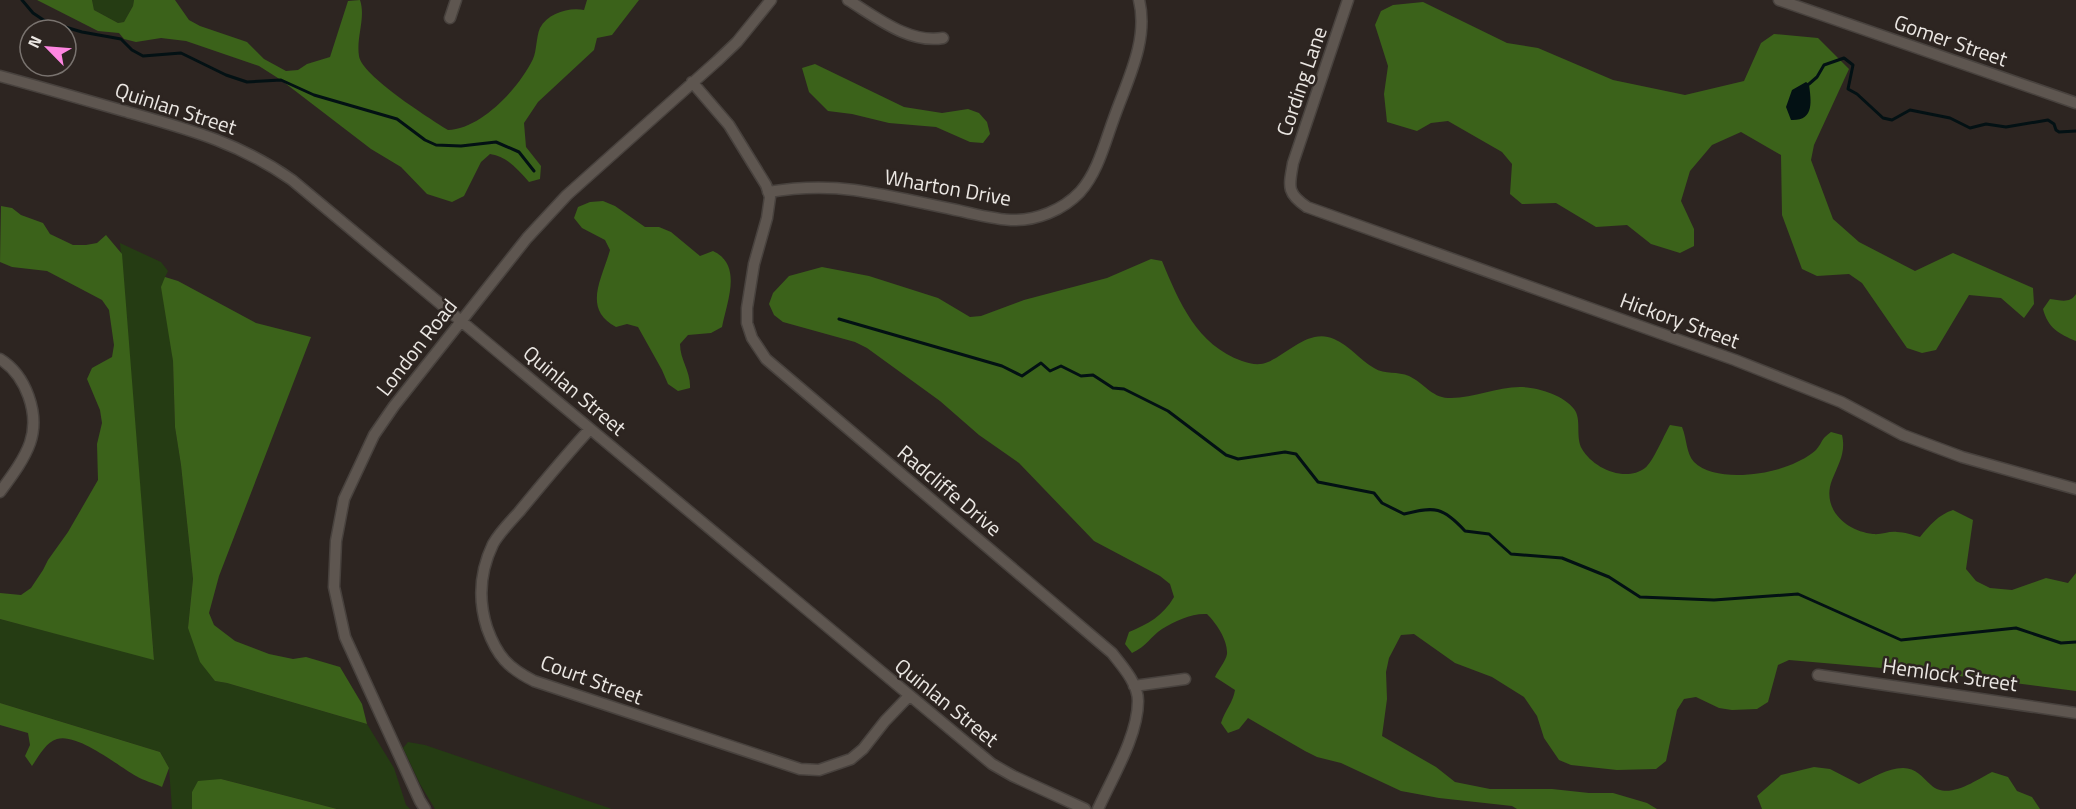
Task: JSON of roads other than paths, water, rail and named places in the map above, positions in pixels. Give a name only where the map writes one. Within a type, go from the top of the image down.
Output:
[{"type":"street","points":[[450,18],[456,0]]},
{"type":"street","name":"London Road","points":[[425,809],[345,637],[334,587],[336,541],[344,499],[374,435],[394,406],[527,238],[567,195],[737,42],[771,0]]},
{"type":"street","points":[[848,0],[899,30],[921,39],[943,38]]},
{"type":"street","name":"Wharton Drive","points":[[768,192],[798,187],[855,190],[1011,220],[1031,218],[1057,210],[1081,191],[1094,173],[1133,66],[1142,34],[1139,0]]},
{"type":"street","name":"Cording Lane","points":[[1291,174],[1348,0]]},
{"type":"street","name":"Gomer Street","points":[[1779,0],[2076,103]]},
{"type":"street","name":"Quinlan Street","points":[[0,76],[186,128],[229,144],[272,166],[461,320],[992,764],[1085,809]]},
{"type":"street","points":[[692,82],[729,125],[768,192]]},
{"type":"street","name":"Hickory Street","points":[[1291,174],[1292,195],[1307,207],[1725,356],[1841,402],[1903,435],[1962,457],[2076,489]]},
{"type":"street","name":"Radcliffe Drive","points":[[768,192],[770,197],[767,218],[754,264],[747,308],[747,323],[758,350],[1112,653],[1127,672],[1138,700],[1134,726],[1098,809]]},
{"type":"street","points":[[0,359],[8,364],[24,384],[32,408],[33,426],[30,444],[0,492]]},
{"type":"street","name":"Court Street","points":[[590,429],[564,456],[493,543],[480,587],[486,623],[493,644],[504,661],[520,674],[534,681],[800,769],[819,770],[851,759],[863,749],[909,696]]},
{"type":"street","name":"Hemlock Street","points":[[1818,675],[2076,713]]},
{"type":"street","points":[[1134,686],[1185,679]]},
{"type":"waterway","points":[[22,0],[33,13],[45,21],[82,32],[121,39],[132,50],[143,56],[181,53],[226,75],[247,82],[281,80],[314,95],[397,119],[425,140],[436,145],[461,146],[496,142],[519,152],[534,171]]},
{"type":"waterway","points":[[1809,84],[1817,77],[1824,65],[1844,58],[1853,65],[1848,89],[1857,94],[1883,118],[1892,120],[1910,110],[1950,118],[1970,128],[1986,124],[2006,127],[2048,120],[2059,132],[2076,131]]},
{"type":"waterway","points":[[839,319],[1002,366],[1022,376],[1041,363],[1050,371],[1061,366],[1081,376],[1093,375],[1113,388],[1124,389],[1168,411],[1226,455],[1238,459],[1285,452],[1296,454],[1318,482],[1374,493],[1382,503],[1404,514],[1424,510],[1444,513],[1465,531],[1489,534],[1511,554],[1562,558],[1609,577],[1640,597],[1714,600],[1798,594],[1901,640],[2016,628],[2061,643],[2076,642]]}]
